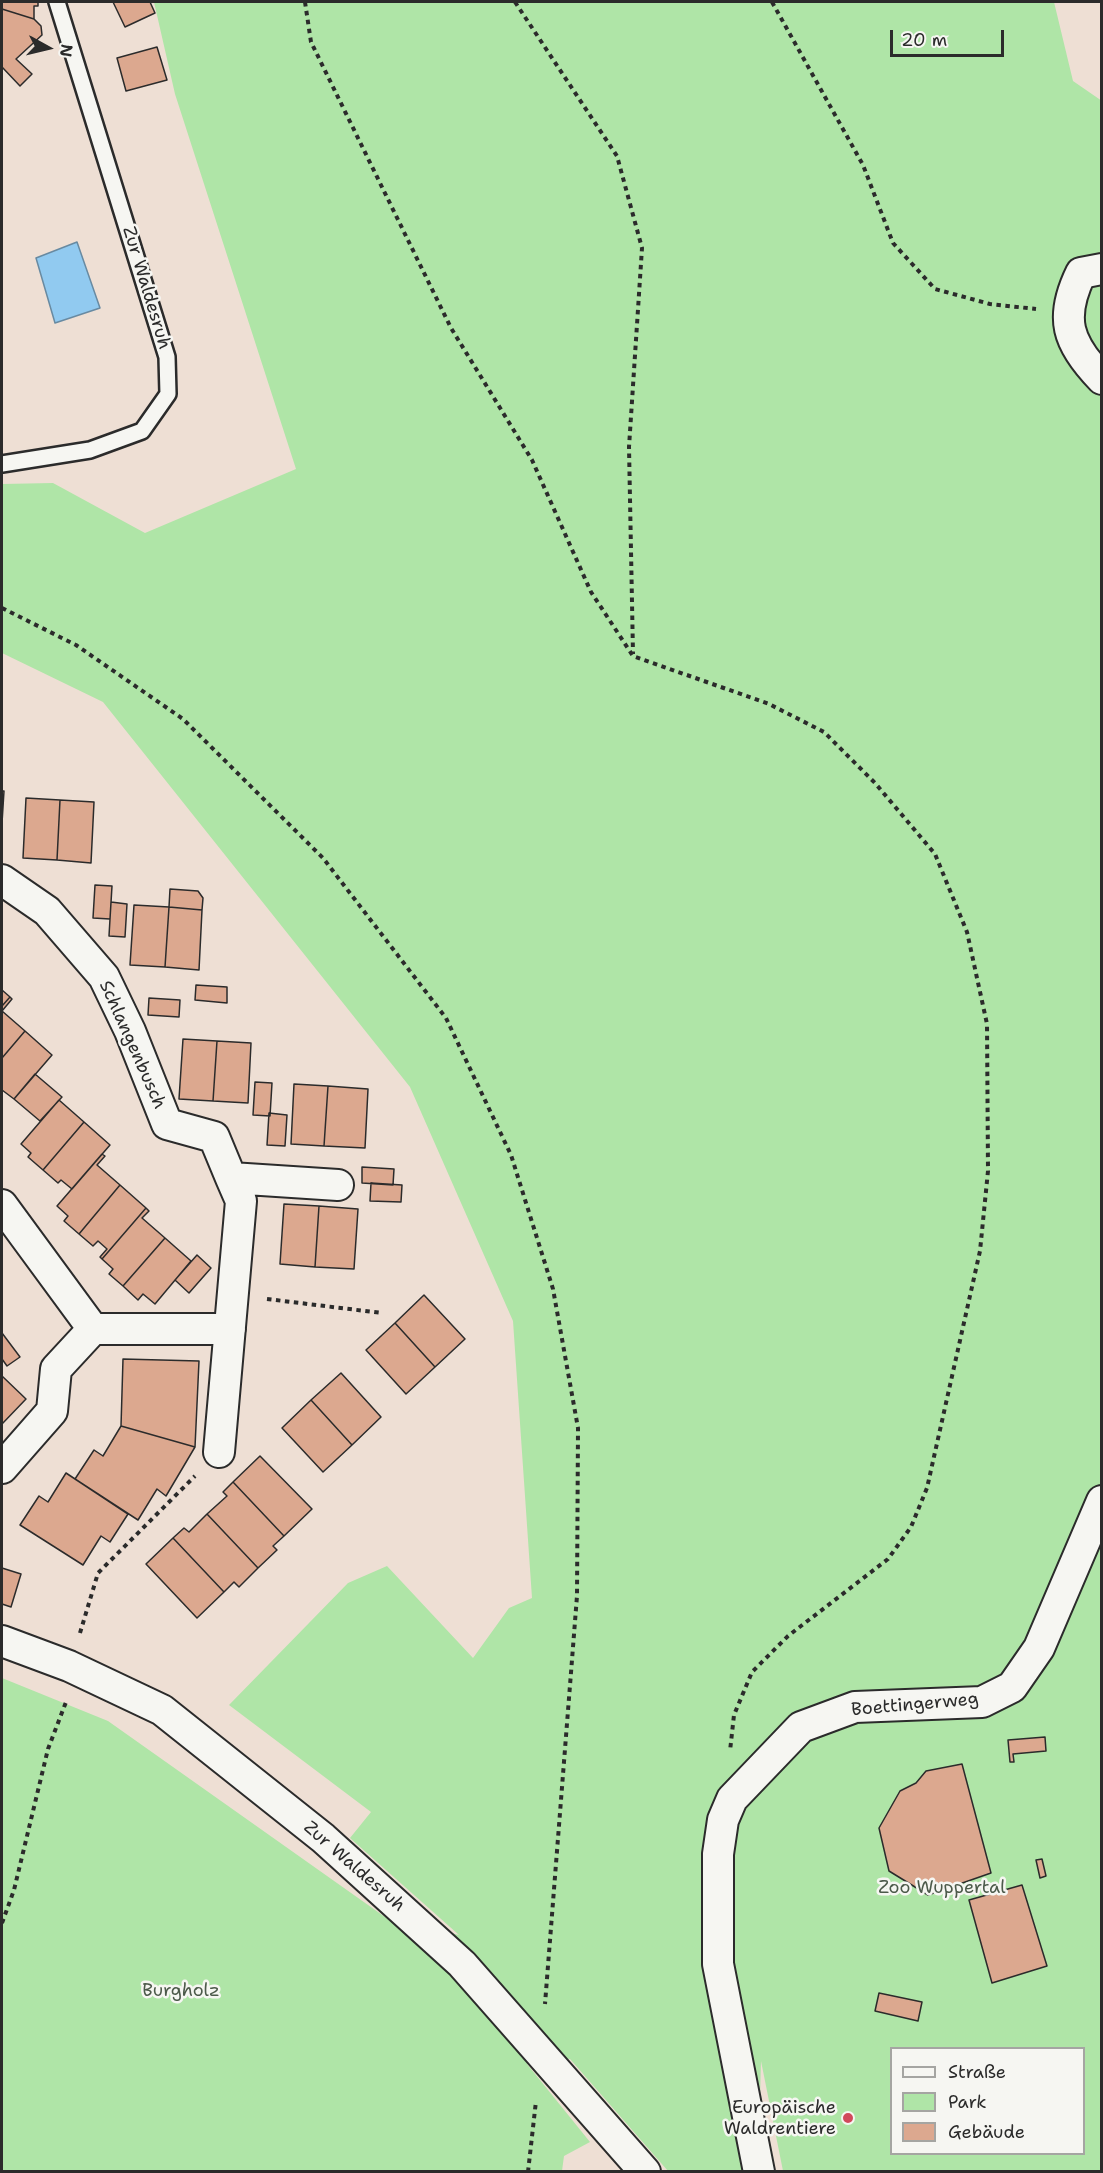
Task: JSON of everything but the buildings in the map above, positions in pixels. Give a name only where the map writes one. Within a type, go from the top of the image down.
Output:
[{"type":"street","points":[[1101,269],[1081,273],[1071,293],[1067,312],[1074,343],[1101,379]]},
{"type":"street","name":"Schlangenbusch","points":[[2,880],[47,911],[104,977],[130,1031],[167,1124],[214,1137],[241,1201],[219,1452]]},
{"type":"street","points":[[231,1178],[338,1185]]},
{"type":"street","points":[[2,1205],[93,1329]]},
{"type":"street","points":[[2,1468],[52,1412],[56,1369],[93,1329],[230,1329]]},
{"type":"street","name":"Boettingerweg","points":[[759,2172],[718,1964],[718,1854],[723,1820],[732,1800],[801,1727],[855,1707],[982,1702],[1012,1687],[1039,1648],[1101,1501]]},
{"type":"street","name":"Zur Waldesruh","points":[[2,1641],[79,1671],[162,1710],[323,1838],[462,1964],[645,2172]]},
{"type":"lane","name":"Zur Waldesruh","points":[[2,464],[90,450],[142,431],[168,394],[167,357],[57,2]]},
{"type":"path","points":[[305,2],[311,42],[451,328],[532,460],[591,592],[633,656],[769,704],[824,732],[875,783],[935,854],[967,932],[987,1024],[988,1171],[980,1251],[927,1488],[911,1527],[888,1559],[788,1636],[752,1672],[734,1715],[728,1765],[732,1800]]},
{"type":"path","points":[[515,2],[617,156],[642,248],[629,447],[633,656]]},
{"type":"path","points":[[772,2],[863,165],[893,243],[935,289],[990,304],[1067,312]]},
{"type":"path","points":[[2,608],[76,645],[183,719],[323,858],[446,1018],[511,1155],[553,1289],[578,1428],[577,1596],[541,2054],[528,2172]]},
{"type":"path","points":[[232,1297],[310,1302],[382,1313]]},
{"type":"path","points":[[83,1625],[98,1573],[219,1452]]},
{"type":"path","points":[[2,1923],[14,1890],[48,1749],[79,1671]]},
{"type":"green space","points":[[154,2],[1054,2],[1073,81],[1102,101],[1101,2171],[783,2171],[761,2061],[758,2171],[668,2171],[570,2059],[527,2064],[590,2142],[564,2156],[562,2171],[2,2171],[2,1678],[108,1721],[385,1917],[459,1935],[350,1838],[371,1812],[229,1705],[348,1583],[387,1566],[473,1658],[509,1608],[532,1598],[513,1321],[410,1087],[103,702],[2,653],[2,484],[53,483],[145,533],[296,469],[175,94]]},
{"type":"water","points":[[77,242],[100,308],[55,323],[36,258]]},
{"type":"place","name":"Europäische Waldrentiere","points":[[848,2118]]},
{"type":"park label","name":"Zoo Wuppertal","points":[[942,1888]]},
{"type":"park label","name":"Burgholz","points":[[181,1991]]}]
